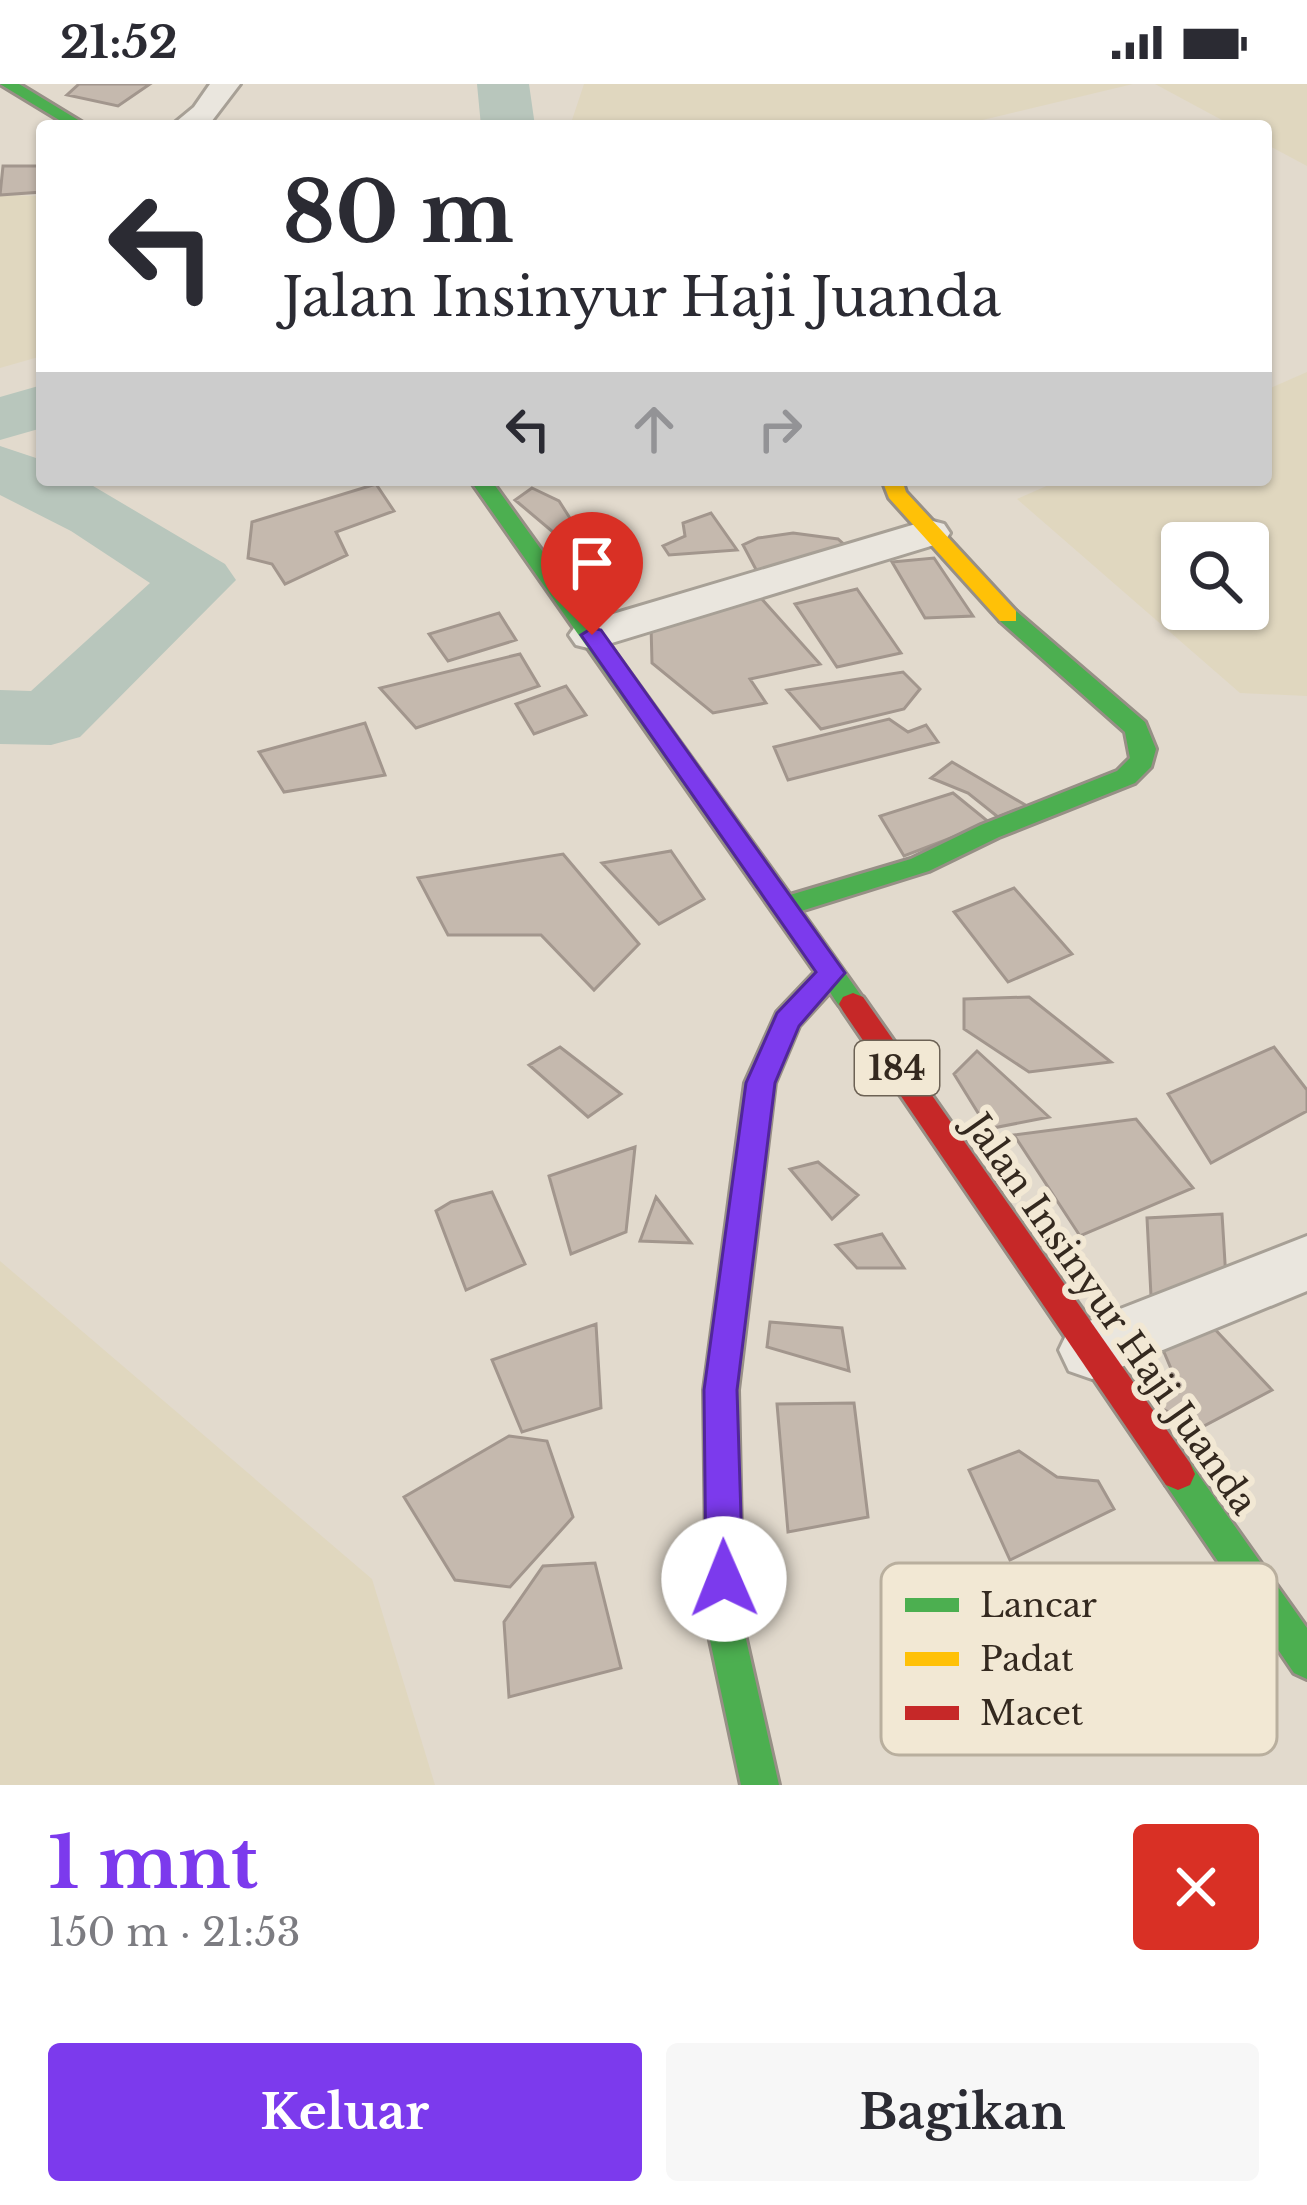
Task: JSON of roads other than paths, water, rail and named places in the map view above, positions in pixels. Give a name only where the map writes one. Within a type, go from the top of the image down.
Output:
[{"type":"main road","points":[[8,84],[70,120]]},
{"type":"main road","name":"Jalan Insinyur Haji Juanda","points":[[484,486],[785,906],[1240,1563]]},
{"type":"main road","points":[[785,906],[920,865],[1140,767],[1145,740],[1136,728],[1055,665],[929,532],[894,486]]},
{"type":"main road","points":[[760,1785],[725,1627],[721,1390],[760,1083],[787,1020],[831,973]]},
{"type":"main road","name":"Jalan Insinyur Haji Juanda","points":[[1277,1617],[1307,1660]]},
{"type":"street","points":[[195,120],[225,84]]},
{"type":"street","points":[[592,635],[929,532]]},
{"type":"street","points":[[1092,1350],[1307,1263]]},
{"type":"waterway","points":[[503,84],[507,120]]},
{"type":"waterway","points":[[0,419],[36,407]]},
{"type":"waterway","points":[[0,467],[36,485]]},
{"type":"waterway","points":[[0,717],[51,718],[198,580],[97,515],[38,486]]}]
